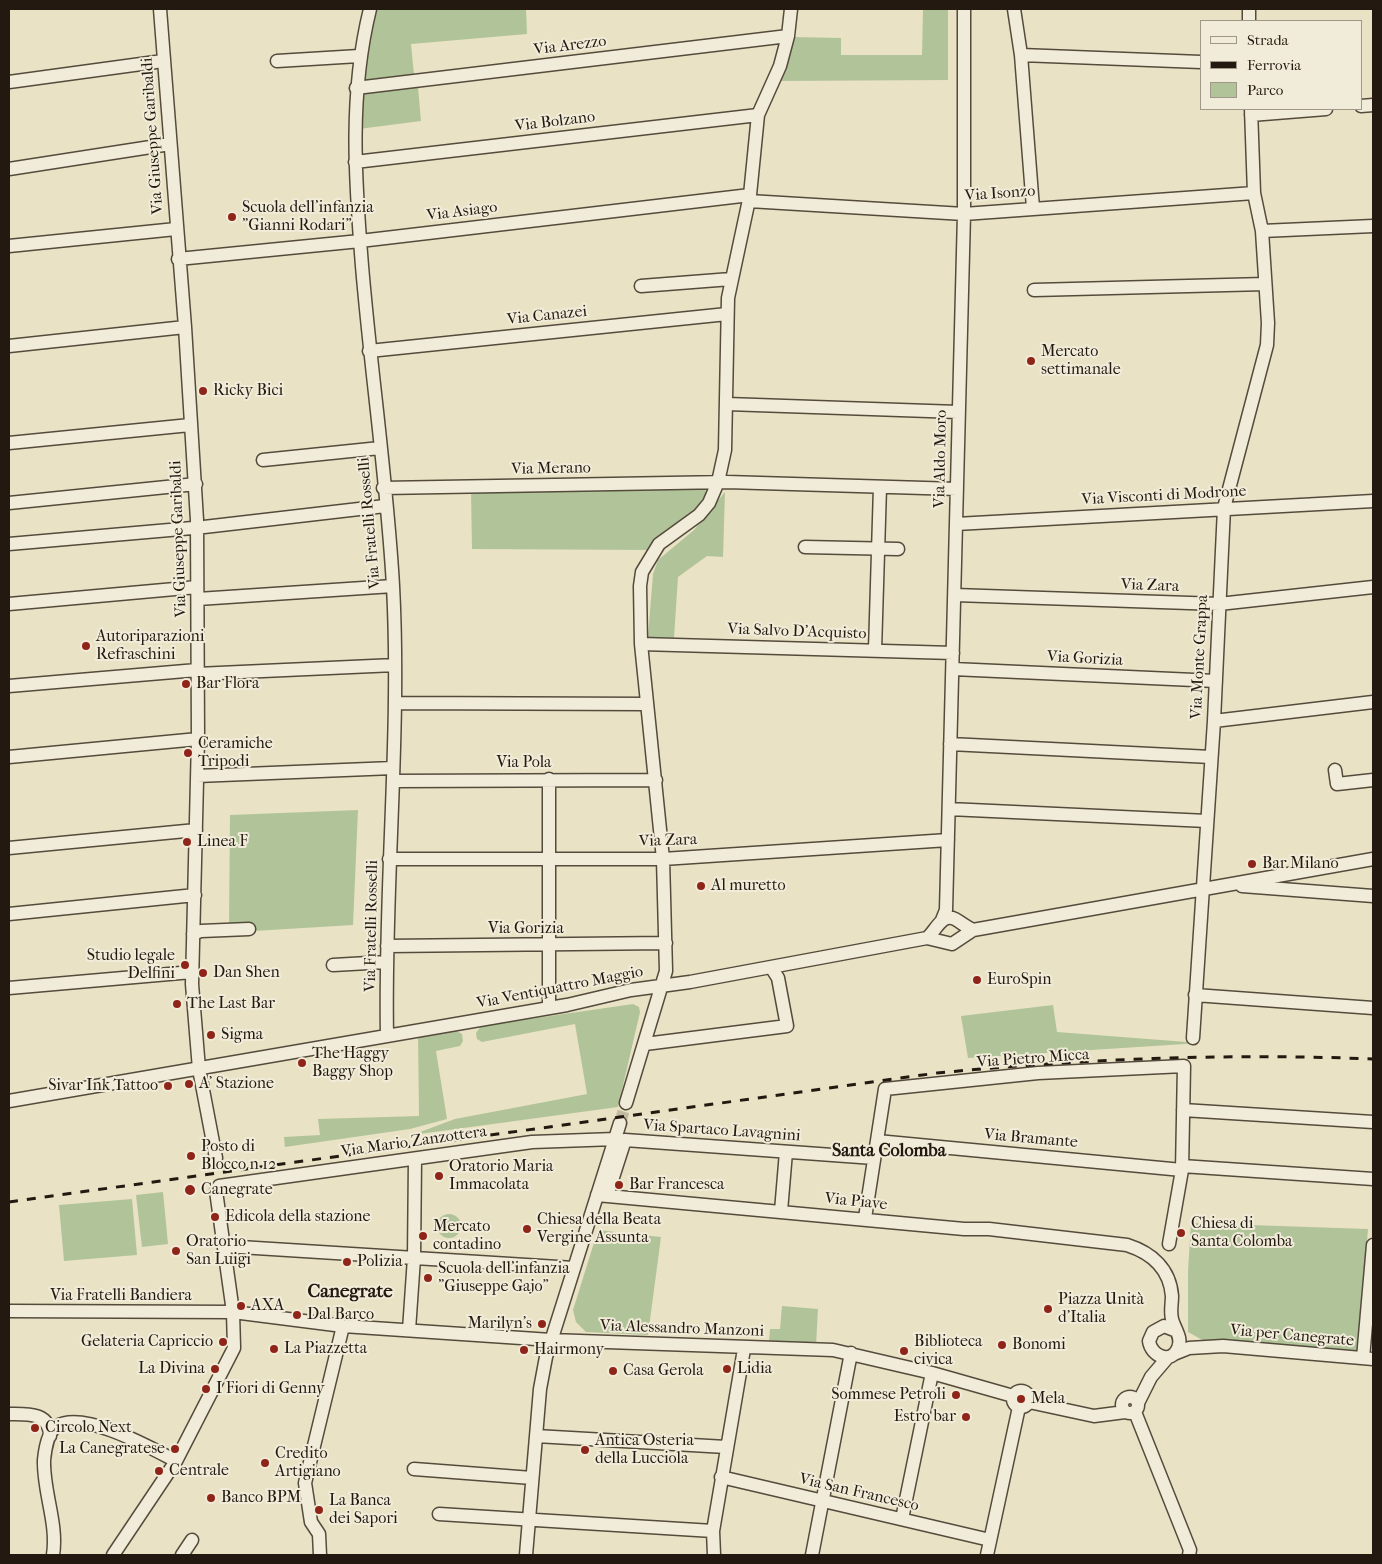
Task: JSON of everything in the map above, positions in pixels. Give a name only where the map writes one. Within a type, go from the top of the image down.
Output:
[{"type":"street","name":"Via Giuseppe Garibaldi","points":[[160,9],[178,259],[185,327],[190,425],[200,527],[197,593],[198,739],[192,972],[200,1069],[216,1158]]},
{"type":"street","name":"Via Fratelli Rosselli","points":[[370,9],[359,56],[354,123],[360,241],[393,586],[395,703],[386,946],[387,1036]]},
{"type":"street","points":[[626,1103],[666,971],[663,859],[641,644],[640,586],[642,572],[659,544],[699,515],[709,503],[718,482],[725,450],[727,314],[731,279],[749,198],[758,115],[780,66],[788,36],[791,9]]},
{"type":"street","name":"Via Aldo Moro","points":[[947,920],[964,214],[964,9]]},
{"type":"street","points":[[1014,9],[1021,55],[1033,208]]},
{"type":"street","name":"Via Arezzo","points":[[356,88],[788,36]]},
{"type":"street","points":[[1021,55],[1200,62]]},
{"type":"street","points":[[277,61],[359,56]]},
{"type":"street","points":[[9,82],[164,61]]},
{"type":"street","points":[[1251,112],[1301,110]]},
{"type":"street","name":"Via Monte Grappa","points":[[1193,1038],[1194,995],[1214,721],[1224,508],[1267,345],[1268,323],[1262,232],[1254,193],[1251,112]]},
{"type":"street","name":"Via Bolzano","points":[[355,162],[758,115]]},
{"type":"street","points":[[9,169],[170,144]]},
{"type":"street","name":"Via Isonzo","points":[[749,198],[964,214],[1254,193]]},
{"type":"street","name":"Via Asiago","points":[[178,259],[749,198]]},
{"type":"street","points":[[1262,232],[1373,226]]},
{"type":"street","points":[[9,246],[176,229]]},
{"type":"street","points":[[641,286],[731,279]]},
{"type":"street","points":[[1034,290],[1265,284]]},
{"type":"street","name":"Via Canazei","points":[[370,351],[727,314]]},
{"type":"street","points":[[9,346],[185,327]]},
{"type":"street","points":[[727,404],[958,412]]},
{"type":"street","points":[[9,443],[190,425]]},
{"type":"street","points":[[263,460],[380,448]]},
{"type":"street","name":"Via Merano","points":[[383,488],[718,482],[957,488]]},
{"type":"street","points":[[9,503],[196,484]]},
{"type":"street","points":[[875,650],[880,487]]},
{"type":"street","name":"Via Visconti di Modrone","points":[[956,524],[1373,501]]},
{"type":"street","points":[[9,544],[200,527],[385,506]]},
{"type":"street","points":[[805,547],[898,549]]},
{"type":"street","points":[[9,604],[197,593],[393,586]]},
{"type":"street","name":"Via Zara","points":[[955,595],[1219,604],[1373,587]]},
{"type":"street","name":"Via Salvo D'Acquisto","points":[[641,644],[953,653]]},
{"type":"street","points":[[9,686],[197,672],[395,665]]},
{"type":"street","name":"Via Gorizia","points":[[953,668],[1216,681]]},
{"type":"street","points":[[1214,721],[1373,702]]},
{"type":"street","points":[[395,703],[647,704]]},
{"type":"street","points":[[9,757],[198,739]]},
{"type":"street","points":[[950,744],[1211,757]]},
{"type":"street","points":[[1335,770],[1337,784],[1373,780]]},
{"type":"street","name":"Via Pola","points":[[197,776],[393,774],[549,780],[656,780]]},
{"type":"street","points":[[549,780],[549,1008]]},
{"type":"street","points":[[949,809],[1207,821]]},
{"type":"street","points":[[9,848],[196,830]]},
{"type":"street","name":"Via Zara","points":[[389,859],[663,859],[948,840]]},
{"type":"street","points":[[1202,889],[1373,859]]},
{"type":"street","points":[[1202,889],[1208,891],[1240,886],[1373,896]]},
{"type":"street","name":"Via Ventiquattro Maggio","points":[[9,1101],[549,1008],[927,938],[952,944],[973,930],[1202,889]]},
{"type":"street","points":[[9,914],[195,896]]},
{"type":"street","points":[[947,920],[973,930]]},
{"type":"street","points":[[927,938],[947,920]]},
{"type":"street","points":[[947,920],[962,934],[958,940]]},
{"type":"street","points":[[942,942],[938,936],[947,920]]},
{"type":"street","points":[[193,934],[201,931],[249,929]]},
{"type":"street","name":"Via Gorizia","points":[[386,946],[666,943]]},
{"type":"street","points":[[333,965],[386,962]]},
{"type":"street","points":[[645,1044],[787,1026],[776,966]]},
{"type":"street","points":[[9,988],[192,972]]},
{"type":"street","points":[[1194,995],[1373,1008]]},
{"type":"street","name":"Via Pietro Micca","points":[[877,1141],[885,1089],[1038,1073],[1184,1066],[1183,1110]]},
{"type":"street","points":[[1169,1244],[1182,1168],[1183,1110],[1373,1122]]},
{"type":"street","points":[[526,1555],[540,1389],[551,1340],[574,1268],[602,1195],[620,1123]]},
{"type":"street","name":"Via Mario Zanzottera","points":[[224,1246],[216,1191],[219,1186],[532,1142],[615,1139]]},
{"type":"street","name":"Via Spartaco Lavagnini","points":[[602,1195],[625,1140],[874,1158]]},
{"type":"street","points":[[865,1218],[877,1141]]},
{"type":"street","name":"Via Bramante","points":[[877,1141],[1182,1168],[1373,1180]]},
{"type":"street","points":[[781,1211],[786,1152]]},
{"type":"street","points":[[410,1330],[414,1258],[415,1159]]},
{"type":"street","name":"Via Piave","points":[[602,1195],[865,1218],[1111,1243],[1138,1248],[1149,1254],[1162,1267],[1170,1285],[1170,1312],[1176,1332]]},
{"type":"street","name":"Via Piave","points":[[1111,1243],[1134,1254],[1155,1272],[1164,1290],[1165,1300],[1164,1314],[1159,1327]]},
{"type":"street","points":[[1368,1358],[1373,1245]]},
{"type":"street","points":[[113,1555],[176,1461],[234,1348],[233,1312],[224,1246],[574,1268]]},
{"type":"street","name":"Via Fratelli Bandiera","points":[[9,1311],[233,1312],[343,1326]]},
{"type":"street","points":[[320,1555],[319,1534],[311,1522],[305,1483],[343,1326]]},
{"type":"street","name":"Via Alessandro Manzoni","points":[[343,1326],[551,1340],[744,1349],[833,1350],[932,1373],[1020,1402],[1094,1416],[1131,1405]]},
{"type":"street","points":[[1171,1355],[1159,1356],[1153,1352],[1150,1346],[1150,1336],[1159,1327],[1168,1327],[1176,1332],[1180,1343],[1171,1355],[1151,1377],[1131,1405],[1190,1550],[1189,1555]]},
{"type":"street","name":"Via per Canegrate","points":[[1176,1332],[1208,1346]]},
{"type":"street","name":"Via per Canegrate","points":[[1171,1355],[1189,1348],[1208,1346],[1368,1358]]},
{"type":"street","points":[[714,1555],[713,1531],[744,1349]]},
{"type":"street","points":[[1151,1377],[1153,1352]]},
{"type":"street","points":[[812,1555],[851,1353]]},
{"type":"street","points":[[902,1519],[932,1373]]},
{"type":"street","points":[[987,1555],[1020,1402]]},
{"type":"street","points":[[9,1414],[30,1414],[45,1419],[50,1426],[50,1436],[44,1461],[56,1539],[53,1555]]},
{"type":"street","points":[[50,1436],[56,1426],[65,1422],[110,1429],[176,1461]]},
{"type":"street","points":[[536,1436],[726,1447]]},
{"type":"street","points":[[414,1469],[532,1478]]},
{"type":"street","name":"Via San Francesco","points":[[721,1477],[990,1540]]},
{"type":"street","points":[[439,1514],[713,1531]]},
{"type":"street","points":[[182,1555],[192,1540]]},
{"type":"green space","points":[[374,9],[526,9],[527,34],[411,44],[414,75],[360,80]]},
{"type":"green space","points":[[923,9],[948,9],[948,80],[778,81],[793,37],[841,38],[841,55],[922,55]]},
{"type":"green space","points":[[418,87],[421,121],[359,129],[360,94]]},
{"type":"green space","points":[[705,488],[706,494],[688,520],[660,536],[647,550],[472,549],[471,492]]},
{"type":"green space","points":[[725,492],[723,557],[707,556],[678,577],[674,638],[648,637],[653,574],[658,560],[694,530]]},
{"type":"green space","points":[[358,810],[353,925],[254,931],[229,927],[230,815]]},
{"type":"green space","points":[[633,1004],[639,1007],[640,1012],[618,1107],[412,1135],[455,1119],[587,1094],[575,1024],[482,1042],[477,1039],[476,1033],[481,1026]]},
{"type":"green space","points":[[1053,1005],[1057,1032],[1200,1043],[968,1058],[961,1016]]},
{"type":"green space","points":[[455,1030],[462,1034],[463,1041],[460,1046],[436,1051],[447,1119],[410,1129],[285,1147],[284,1137],[320,1135],[318,1119],[419,1116],[418,1034]]},
{"type":"green space","points":[[163,1192],[168,1244],[142,1247],[136,1195]]},
{"type":"green space","points":[[132,1199],[137,1255],[64,1261],[59,1205]]},
{"type":"green space","points":[[444,1214],[454,1214],[461,1221],[461,1231],[454,1238],[444,1238],[437,1231],[437,1221]]},
{"type":"green space","points":[[1191,1223],[1368,1229],[1358,1351],[1206,1342],[1188,1332],[1188,1271]]},
{"type":"green space","points":[[598,1230],[661,1237],[648,1335],[586,1332],[576,1322],[573,1310]]},
{"type":"green space","points":[[782,1306],[818,1309],[816,1346],[769,1342],[770,1329],[780,1329]]},
{"type":"tunnel","points":[[620,1123],[626,1103]]},
{"type":"railway","points":[[9,1202],[937,1073],[1155,1058],[1318,1057],[1373,1059]]},
{"type":"place","name":"Scuola dell'infanzia \"Gianni Rodari\"","points":[[232,217]]},
{"type":"place","name":"Mercato settimanale","points":[[1031,361]]},
{"type":"place","name":"Ricky Bici","points":[[203,391]]},
{"type":"place","name":"Autoriparazioni Refraschini","points":[[86,646]]},
{"type":"place","name":"Bar Flora","points":[[186,684]]},
{"type":"place","name":"Ceramiche Tripodi","points":[[188,753]]},
{"type":"place","name":"Linea F","points":[[187,842]]},
{"type":"place","name":"Bar Milano","points":[[1252,864]]},
{"type":"place","name":"Al muretto","points":[[701,886]]},
{"type":"place","name":"Studio legale Delfini","points":[[185,965]]},
{"type":"place","name":"Dan Shen","points":[[203,973]]},
{"type":"place","name":"EuroSpin","points":[[977,980]]},
{"type":"place","name":"The Last Bar","points":[[177,1004]]},
{"type":"place","name":"Sigma","points":[[211,1035]]},
{"type":"place","name":"The Haggy Baggy Shop","points":[[302,1063]]},
{"type":"place","name":"A' Stazione","points":[[189,1084]]},
{"type":"place","name":"Sivar Ink Tattoo","points":[[168,1086]]},
{"type":"place","name":"Posto di Blocco n 12","points":[[191,1156]]},
{"type":"place","name":"Oratorio Maria Immacolata","points":[[439,1176]]},
{"type":"place","name":"Bar Francesca","points":[[619,1185]]},
{"type":"place","name":"Canegrate","points":[[190,1190]]},
{"type":"place","name":"Edicola della stazione","points":[[215,1217]]},
{"type":"place","name":"Chiesa della Beata Vergine Assunta","points":[[527,1229]]},
{"type":"place","name":"Chiesa di Santa Colomba","points":[[1181,1233]]},
{"type":"place","name":"Mercato contadino","points":[[423,1236]]},
{"type":"place","name":"Oratorio San Luigi","points":[[176,1251]]},
{"type":"place","name":"Polizia","points":[[347,1262]]},
{"type":"place","name":"Scuola dell'infanzia \"Giuseppe Gajo\"","points":[[428,1278]]},
{"type":"place","name":"AXA","points":[[241,1306]]},
{"type":"place","name":"Piazza Unità d'Italia","points":[[1048,1309]]},
{"type":"place","name":"Dal Barco","points":[[297,1315]]},
{"type":"place","name":"Marilyn's","points":[[542,1324]]},
{"type":"place","name":"Gelateria Capriccio","points":[[223,1342]]},
{"type":"place","name":"Bonomi","points":[[1002,1345]]},
{"type":"place","name":"La Piazzetta","points":[[274,1349]]},
{"type":"place","name":"Hairmony","points":[[524,1350]]},
{"type":"place","name":"Biblioteca civica","points":[[904,1351]]},
{"type":"place","name":"La Divina","points":[[215,1369]]},
{"type":"place","name":"Lidia","points":[[727,1369]]},
{"type":"place","name":"Casa Gerola","points":[[613,1371]]},
{"type":"place","name":"I Fiori di Genny","points":[[206,1389]]},
{"type":"place","name":"Sommese Petroli","points":[[956,1395]]},
{"type":"place","name":"Mela","points":[[1021,1399]]},
{"type":"place","name":"Estro bar","points":[[966,1417]]},
{"type":"place","name":"Circolo Next","points":[[35,1428]]},
{"type":"place","name":"La Canegratese","points":[[175,1449]]},
{"type":"place","name":"Antica Osteria della Lucciola","points":[[585,1450]]},
{"type":"place","name":"Credito Artigiano","points":[[265,1463]]},
{"type":"place","name":"Centrale","points":[[159,1471]]},
{"type":"place","name":"Banco BPM","points":[[211,1498]]},
{"type":"place","name":"La Banca dei Sapori","points":[[319,1510]]},
{"type":"district","name":"Santa Colomba","points":[[889,1152]]},
{"type":"district","name":"Canegrate","points":[[350,1292]]}]
